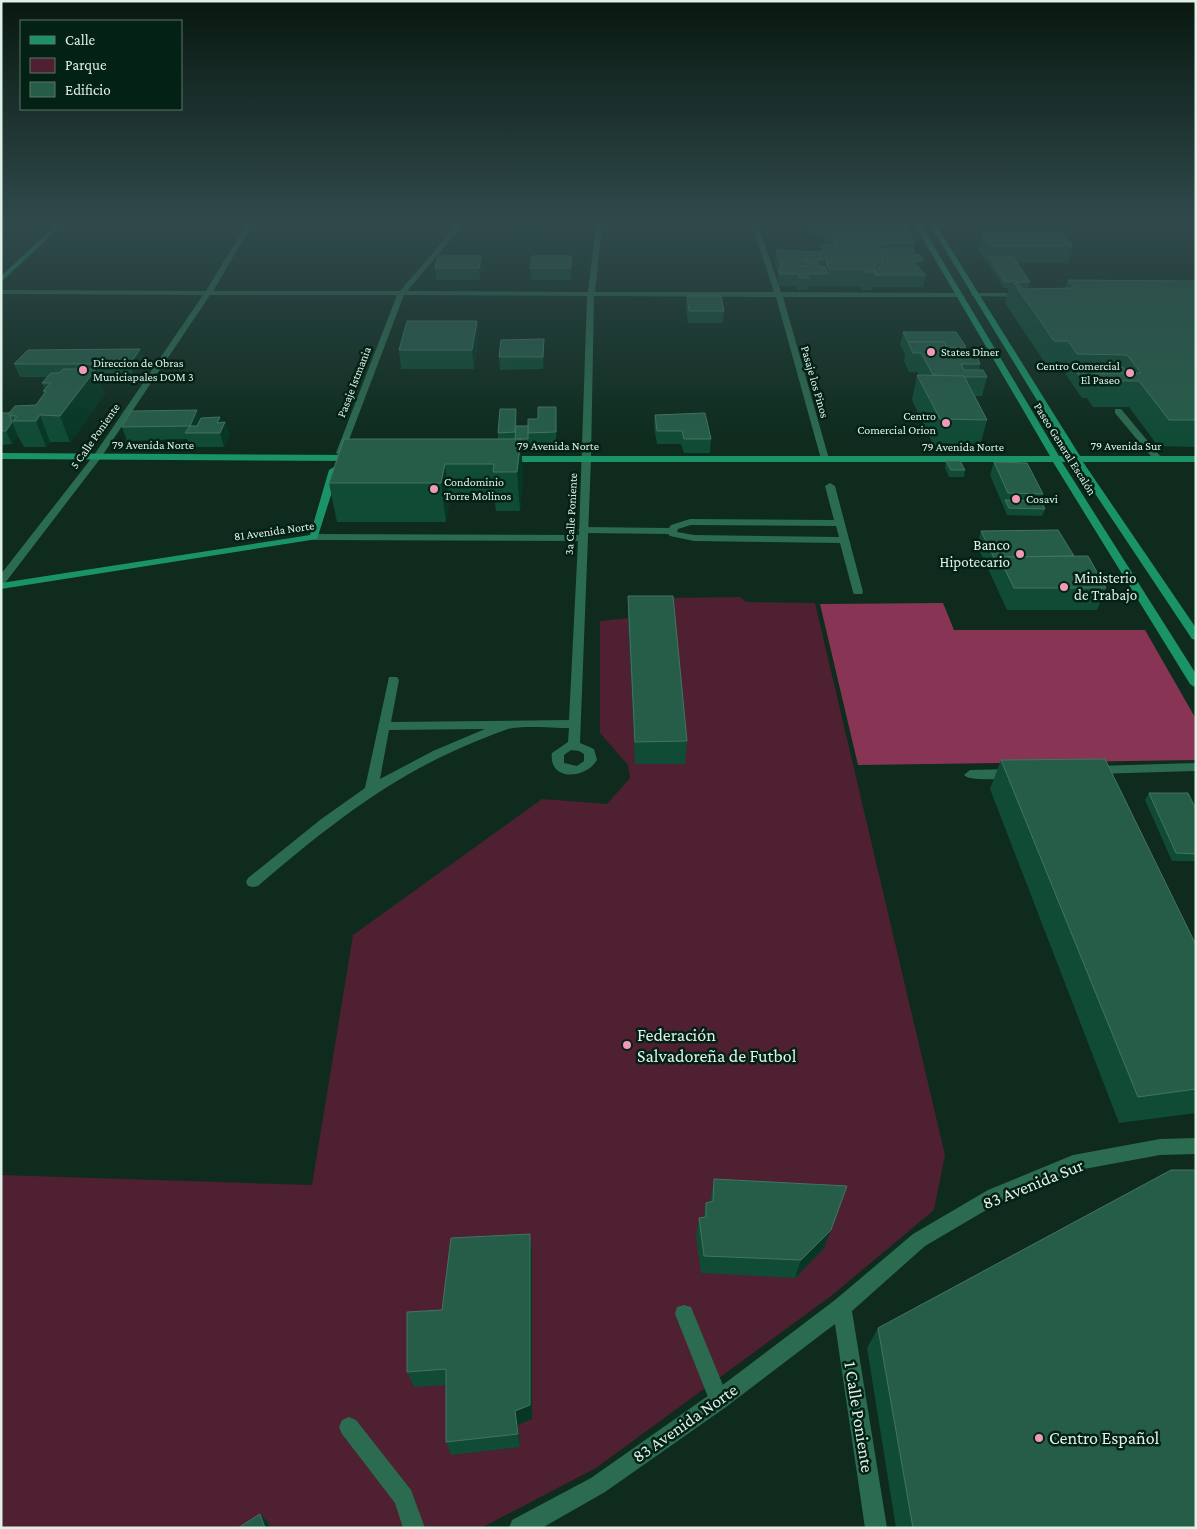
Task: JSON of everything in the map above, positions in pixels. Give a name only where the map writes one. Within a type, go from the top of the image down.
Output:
[{"type":"main road","name":"Paseo General Escalón","points":[[959,296],[1056,459],[1196,684]]},
{"type":"main road","name":"Paseo General Escalón","points":[[975,296],[1077,459],[1196,637]]},
{"type":"main road","name":"79 Avenida Norte","points":[[1,456],[368,458]]},
{"type":"main road","name":"Pasaje Istmania","points":[[314,537],[338,458]]},
{"type":"main road","name":"79 Avenida Norte","points":[[497,459],[1056,459]]},
{"type":"main road","name":"79 Avenida Sur","points":[[1056,459],[1196,459]]},
{"type":"main road","name":"81 Avenida Norte","points":[[1,586],[314,537]]},
{"type":"street","name":"5 Calle Poniente","points":[[1,581],[97,457],[206,296]]},
{"type":"street","name":"Pasaje Istmania","points":[[338,458],[400,296]]},
{"type":"street","name":"3a Calle Poniente","points":[[574,746],[587,459],[591,296]]},
{"type":"street","name":"Pasaje los Pinos","points":[[780,296],[825,459]]},
{"type":"street","points":[[1118,411],[1158,459]]},
{"type":"street","points":[[830,486],[858,592]]},
{"type":"street","points":[[840,523],[690,522],[674,527],[672,531],[673,534],[694,538],[844,540]]},
{"type":"street","name":"81 Avenida Norte","points":[[314,537],[583,534],[672,531]]},
{"type":"street","points":[[371,790],[393,680]]},
{"type":"street","points":[[384,726],[574,724]]},
{"type":"street","points":[[253,882],[311,833],[371,790],[435,755],[508,725]]},
{"type":"street","points":[[1087,770],[1196,767]]},
{"type":"street","points":[[1106,769],[1114,785]]},
{"type":"street","points":[[970,775],[1028,772]]},
{"type":"street","name":"83 Avenida Sur","points":[[842,1306],[919,1240],[994,1196],[1073,1163],[1160,1147],[1196,1146]]},
{"type":"street","name":"83 Avenida Norte","points":[[520,1528],[598,1485],[719,1400],[842,1306]]},
{"type":"street","name":"1 Calle Poniente","points":[[842,1306],[876,1528]]},
{"type":"street","points":[[684,1314],[719,1400]]},
{"type":"street","points":[[350,1427],[404,1497],[414,1528]]},
{"type":"green space","name":"Federación Salvadoreña de Futbol","points":[[740,597],[746,602],[815,603],[945,1155],[934,1210],[831,1296],[596,1468],[481,1528],[1,1528],[1,1175],[312,1185],[353,935],[542,799],[607,804],[630,778],[628,765],[600,733],[600,621],[628,618],[662,598]]},
{"type":"shaded area","points":[[943,603],[954,630],[1145,630],[1196,719],[1196,760],[858,765],[820,604]]},
{"type":"building","points":[[687,296],[721,296],[724,311],[689,311]]},
{"type":"building","name":"Centro Comercial El Paseo","points":[[1023,296],[1196,296],[1196,420],[1169,420],[1139,381],[1102,381],[1096,373],[1141,373],[1127,355],[1077,354],[1068,341],[1054,341]]},
{"type":"building","points":[[407,321],[477,321],[472,350],[399,350]]},
{"type":"building","points":[[903,332],[956,332],[966,347],[947,348],[944,342],[908,342]]},
{"type":"building","points":[[544,339],[543,357],[499,357],[501,340]]},
{"type":"building","points":[[908,342],[944,342],[953,357],[977,357],[980,364],[961,364],[964,370],[983,370],[987,377],[933,375],[921,353],[913,353]]},
{"type":"building","points":[[140,349],[130,364],[14,364],[28,350]]},
{"type":"building","points":[[1073,367],[1123,367],[1127,373],[1096,373],[1092,385],[1086,385]]},
{"type":"building","points":[[63,369],[96,369],[60,416],[40,415],[36,421],[13,421],[17,416],[10,416],[13,413],[9,413],[15,406],[36,405],[46,391],[43,391],[51,383],[42,383],[51,373],[59,373]]},
{"type":"building","points":[[917,375],[964,376],[987,420],[940,419]]},
{"type":"building","points":[[538,407],[556,407],[556,432],[528,433],[528,419],[538,419]]},
{"type":"building","points":[[500,409],[516,409],[515,432],[498,433]]},
{"type":"building","points":[[197,410],[190,426],[122,427],[131,411]]},
{"type":"building","points":[[1,413],[9,413],[12,422],[6,431],[1,431]]},
{"type":"building","points":[[705,413],[711,439],[684,439],[682,431],[657,431],[655,415]]},
{"type":"building","points":[[220,417],[217,423],[225,422],[220,433],[185,433],[190,426],[197,426],[201,418]]},
{"type":"building","points":[[516,426],[528,426],[528,439],[515,439]]},
{"type":"building","points":[[344,439],[521,439],[517,472],[493,472],[494,464],[445,464],[441,483],[329,483]]},
{"type":"building","points":[[946,461],[960,461],[965,470],[951,470]]},
{"type":"building","points":[[994,462],[1027,463],[1043,494],[1008,493]]},
{"type":"building","points":[[1005,500],[1041,501],[1045,509],[1009,508]]},
{"type":"building","points":[[1058,530],[1074,556],[999,557],[997,564],[981,531]]},
{"type":"building","points":[[1088,556],[1106,588],[1014,588],[999,557]]},
{"type":"building","points":[[628,596],[673,596],[687,741],[635,742]]},
{"type":"building","points":[[1105,759],[1196,945],[1196,1089],[1138,1097],[1001,760]]},
{"type":"building","points":[[1149,793],[1188,793],[1196,809],[1196,854],[1176,853]]},
{"type":"building","name":"Centro Español","points":[[1171,1170],[1196,1170],[1196,1528],[913,1528],[878,1328]]},
{"type":"building","points":[[714,1179],[847,1186],[831,1230],[801,1260],[704,1256],[699,1218],[706,1217],[706,1203],[713,1201]]},
{"type":"building","points":[[530,1234],[530,1405],[515,1411],[518,1434],[446,1442],[446,1369],[407,1372],[407,1312],[442,1310],[451,1238]]},
{"type":"building","points":[[260,1514],[265,1528],[238,1528]]},
{"type":"place","name":"States Diner","points":[[931,352]]},
{"type":"place","name":"Direccion de Obras Municiapales DOM 3","points":[[83,370]]},
{"type":"place","name":"Centro Comercial El Paseo","points":[[1130,373]]},
{"type":"place","name":"Centro Comercial Orion","points":[[946,423]]},
{"type":"place","name":"Condominio Torre Molinos","points":[[434,489]]},
{"type":"place","name":"Cosavi","points":[[1016,499]]},
{"type":"place","name":"Banco Hipotecario","points":[[1020,554]]},
{"type":"place","name":"Ministerio de Trabajo","points":[[1064,587]]},
{"type":"place","name":"Federación Salvadoreña de Futbol","points":[[627,1045]]},
{"type":"place","name":"Centro Español","points":[[1039,1438]]}]
